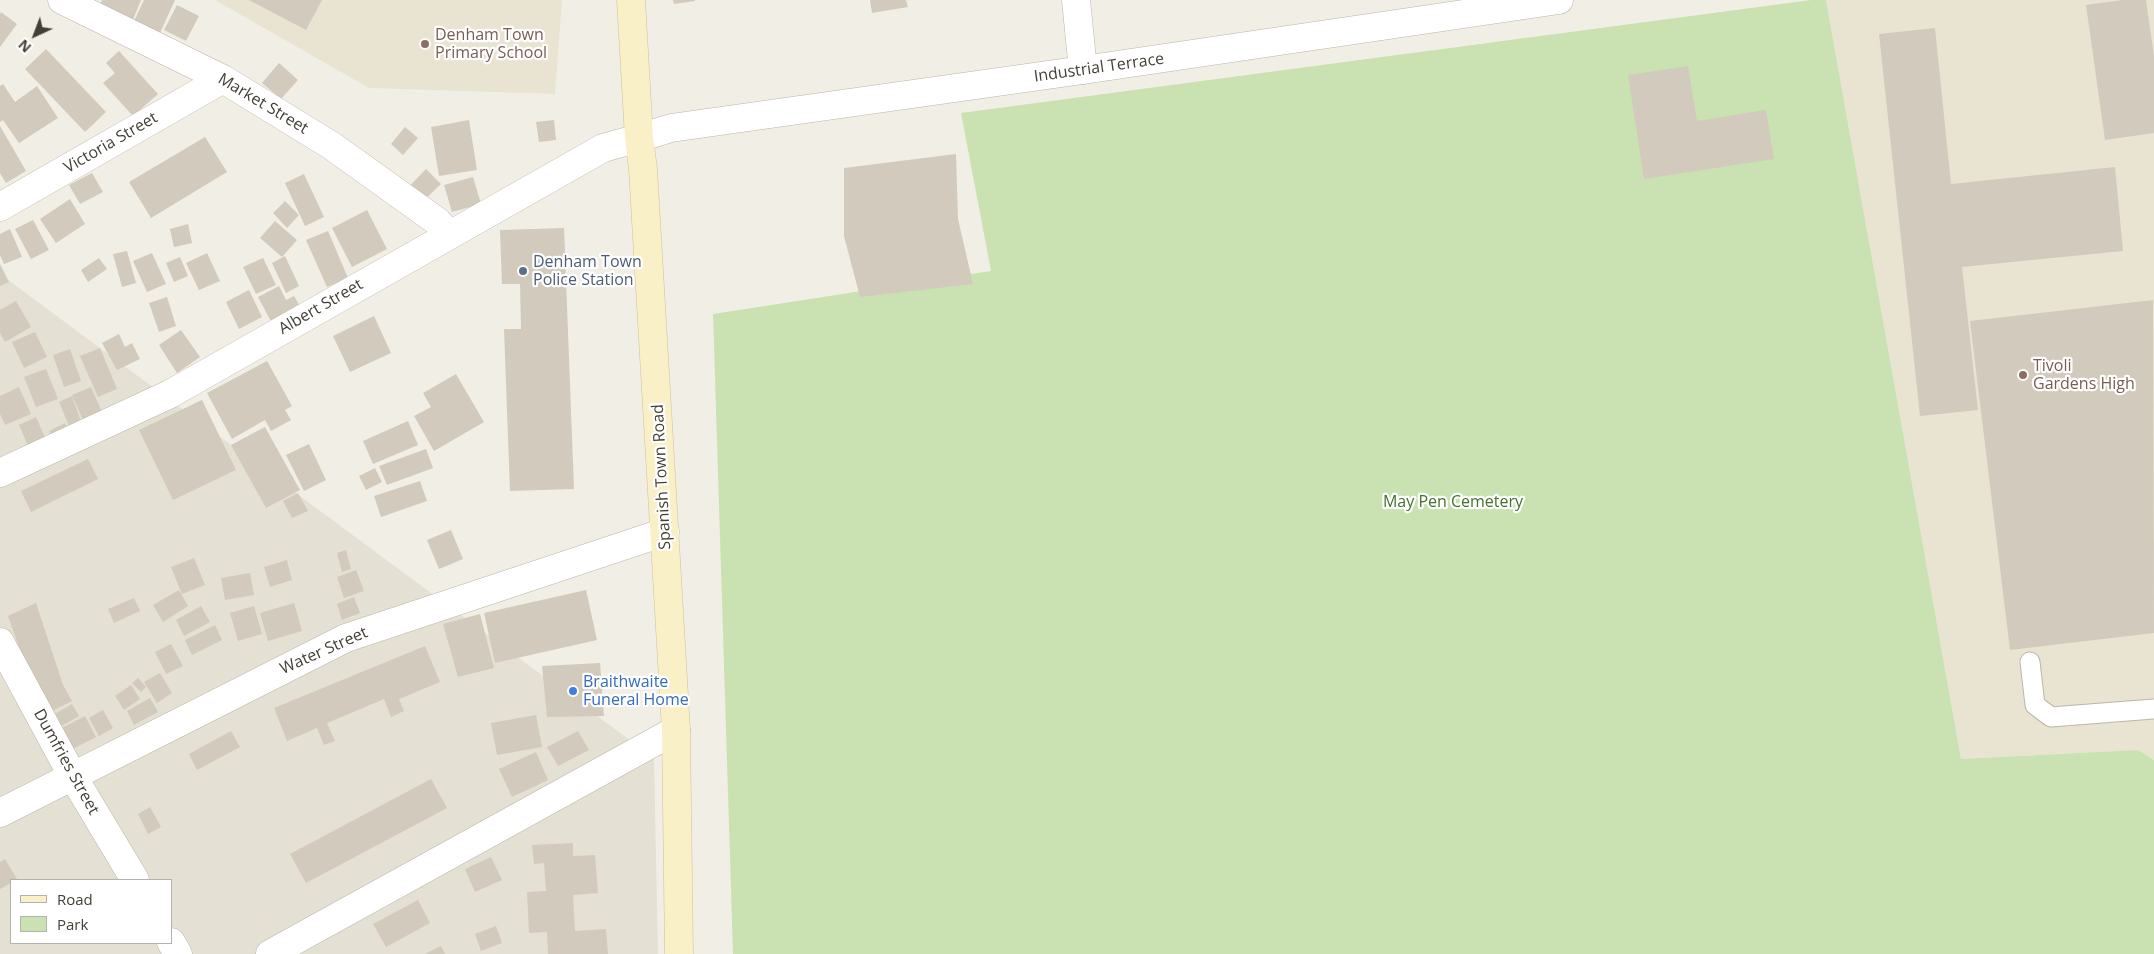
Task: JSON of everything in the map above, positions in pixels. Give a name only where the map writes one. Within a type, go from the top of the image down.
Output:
[{"type":"main road","name":"Spanish Town Road","points":[[631,0],[639,138],[643,169],[676,730],[679,954]]},
{"type":"street","name":"Market Street","points":[[62,0],[223,79],[332,146],[438,222],[448,234]]},
{"type":"street","points":[[1076,0],[1083,70]]},
{"type":"street","name":"Industrial Terrace","points":[[639,138],[671,128],[1559,0]]},
{"type":"street","name":"Victoria Street","points":[[0,207],[223,79]]},
{"type":"street","name":"Albert Street","points":[[0,473],[170,394],[448,234],[603,148],[639,138]]},
{"type":"street","name":"Water Street","points":[[0,813],[346,638],[665,532]]},
{"type":"street","name":"Dumfries Street","points":[[0,642],[72,775],[133,879]]},
{"type":"street","points":[[270,954],[676,730]]},
{"type":"lane","points":[[2030,662],[2036,705],[2051,717],[2154,709]]},
{"type":"shaded area","name":"Denham Town Primary School","points":[[215,0],[562,0],[555,94],[369,88]]},
{"type":"shaded area","name":"Tivoli Gardens High","points":[[1826,0],[2154,0],[2154,760],[2138,750],[1961,759]]},
{"type":"shaded area","points":[[0,274],[654,758],[658,954],[0,954]]},
{"type":"green space","name":"May Pen Cemetery","points":[[1811,0],[1826,0],[1961,759],[2138,750],[2154,760],[2154,954],[733,954],[713,314],[991,271],[961,113]]},
{"type":"building","points":[[102,0],[141,0],[132,22],[99,7]]},
{"type":"building","points":[[144,0],[175,0],[160,33],[134,21]]},
{"type":"building","points":[[249,0],[322,0],[306,30]]},
{"type":"building","points":[[673,0],[695,0],[695,1],[674,4]]},
{"type":"building","points":[[870,0],[906,0],[908,7],[872,13]]},
{"type":"building","points":[[2122,0],[2146,0],[2154,56],[2154,133],[2105,140],[2086,5]]},
{"type":"building","points":[[177,5],[199,16],[186,41],[164,30]]},
{"type":"building","points":[[1,12],[17,24],[0,47],[0,14]]},
{"type":"building","points":[[1935,28],[1951,184],[2115,167],[2123,251],[1962,267],[1978,410],[1920,416],[1879,34]]},
{"type":"building","points":[[46,49],[106,112],[85,132],[25,69]]},
{"type":"building","points":[[119,51],[158,94],[133,116],[103,83],[115,73],[106,63]]},
{"type":"building","points":[[279,63],[298,80],[281,99],[262,83]]},
{"type":"building","points":[[1688,66],[1697,121],[1766,110],[1774,159],[1644,179],[1628,75]]},
{"type":"building","points":[[3,84],[15,102],[37,86],[58,118],[19,143],[3,120],[0,122],[0,86]]},
{"type":"building","points":[[469,120],[477,170],[439,176],[431,127]]},
{"type":"building","points":[[554,120],[556,140],[539,142],[536,122]]},
{"type":"building","points":[[0,126],[26,171],[6,183],[0,173]]},
{"type":"building","points":[[405,127],[418,138],[403,155],[391,144]]},
{"type":"building","points":[[205,137],[227,172],[151,218],[129,182]]},
{"type":"building","points":[[956,154],[958,219],[973,284],[860,297],[844,236],[844,168]]},
{"type":"building","points":[[426,169],[441,184],[419,205],[403,193]]},
{"type":"building","points":[[92,173],[103,192],[80,204],[69,185]]},
{"type":"building","points":[[304,174],[324,217],[305,226],[285,183]]},
{"type":"building","points":[[473,177],[481,204],[452,212],[444,185]]},
{"type":"building","points":[[70,199],[85,224],[56,243],[40,219]]},
{"type":"building","points":[[285,201],[299,215],[287,228],[273,213]]},
{"type":"building","points":[[367,210],[387,249],[352,267],[332,228]]},
{"type":"building","points":[[33,220],[49,250],[31,259],[15,229]]},
{"type":"building","points":[[275,221],[297,240],[282,257],[260,238]]},
{"type":"building","points":[[188,224],[192,243],[174,247],[170,229]]},
{"type":"building","points":[[564,228],[574,489],[510,491],[504,329],[521,329],[520,284],[502,284],[500,230]]},
{"type":"building","points":[[10,229],[22,257],[4,264],[0,255],[0,234]]},
{"type":"building","points":[[328,231],[348,278],[327,287],[306,240]]},
{"type":"building","points":[[127,251],[136,283],[122,287],[113,254]]},
{"type":"building","points":[[152,253],[166,284],[147,292],[133,261]]},
{"type":"building","points":[[207,253],[220,281],[199,290],[186,263]]},
{"type":"building","points":[[285,256],[299,286],[286,293],[272,263]]},
{"type":"building","points":[[180,257],[188,276],[174,282],[166,263]]},
{"type":"building","points":[[99,258],[107,269],[88,282],[81,270]]},
{"type":"building","points":[[263,258],[276,285],[256,294],[243,267]]},
{"type":"building","points":[[0,264],[9,282],[0,286]]},
{"type":"building","points":[[279,286],[286,300],[294,296],[302,310],[273,325],[258,297]]},
{"type":"building","points":[[249,290],[262,317],[239,329],[226,302]]},
{"type":"building","points":[[167,297],[176,326],[159,332],[149,303]]},
{"type":"building","points":[[2153,300],[2154,633],[2010,650],[1970,321]]},
{"type":"building","points":[[16,301],[31,327],[5,342],[0,333],[0,310]]},
{"type":"building","points":[[374,316],[391,353],[350,372],[333,336]]},
{"type":"building","points":[[181,330],[200,357],[177,373],[159,345]]},
{"type":"building","points":[[35,332],[47,357],[24,368],[12,342]]},
{"type":"building","points":[[119,334],[125,347],[132,343],[140,359],[117,370],[102,343]]},
{"type":"building","points":[[100,348],[117,389],[98,397],[80,356]]},
{"type":"building","points":[[70,349],[81,381],[64,387],[53,355]]},
{"type":"building","points":[[267,361],[292,406],[285,410],[291,420],[271,431],[265,420],[232,439],[207,393]]},
{"type":"building","points":[[46,369],[58,399],[36,407],[24,377]]},
{"type":"building","points":[[456,374],[484,422],[434,451],[414,416],[431,407],[423,393]]},
{"type":"building","points":[[19,387],[31,414],[5,425],[0,414],[0,396]]},
{"type":"building","points":[[91,387],[102,412],[83,420],[72,395]]},
{"type":"building","points":[[72,396],[81,421],[69,426],[59,402]]},
{"type":"building","points":[[202,400],[236,470],[173,500],[139,430]]},
{"type":"building","points":[[36,417],[46,440],[29,448],[19,425]]},
{"type":"building","points":[[408,421],[418,445],[373,464],[363,441]]},
{"type":"building","points":[[65,423],[71,436],[55,443],[49,431]]},
{"type":"building","points":[[265,427],[300,490],[266,508],[231,445]]},
{"type":"building","points":[[309,444],[326,480],[304,491],[286,455]]},
{"type":"building","points":[[426,449],[433,468],[387,485],[379,466]]},
{"type":"building","points":[[88,459],[98,479],[31,512],[21,491]]},
{"type":"building","points":[[375,468],[382,482],[366,490],[359,476]]},
{"type":"building","points":[[420,481],[427,501],[381,517],[374,496]]},
{"type":"building","points":[[298,493],[308,511],[292,518],[283,501]]},
{"type":"building","points":[[451,530],[463,559],[439,569],[427,540]]},
{"type":"building","points":[[346,550],[351,569],[342,572],[337,553]]},
{"type":"building","points":[[194,558],[205,585],[182,594],[171,567]]},
{"type":"building","points":[[287,560],[292,580],[270,587],[264,567]]},
{"type":"building","points":[[356,570],[364,591],[344,598],[337,577]]},
{"type":"building","points":[[250,573],[254,595],[225,600],[221,578]]},
{"type":"building","points":[[179,590],[188,606],[163,622],[153,605]]},
{"type":"building","points":[[586,590],[597,640],[495,663],[484,613]]},
{"type":"building","points":[[354,597],[360,613],[342,620],[337,604]]},
{"type":"building","points":[[134,598],[140,611],[114,623],[108,609]]},
{"type":"building","points":[[36,603],[63,685],[72,701],[46,714],[37,698],[8,616]]},
{"type":"building","points":[[294,603],[302,631],[268,641],[260,613]]},
{"type":"building","points":[[201,606],[210,622],[184,636],[176,620]]},
{"type":"building","points":[[254,606],[262,634],[238,641],[230,613]]},
{"type":"building","points":[[480,614],[494,668],[458,677],[443,624]]},
{"type":"building","points":[[215,625],[222,640],[192,655],[185,640]]},
{"type":"building","points":[[171,644],[183,666],[166,674],[155,652]]},
{"type":"building","points":[[425,646],[440,682],[399,699],[404,711],[391,717],[384,699],[327,723],[335,741],[324,745],[317,728],[287,741],[274,708]]},
{"type":"building","name":"Braithwaite Funeral Home","points":[[600,663],[604,716],[547,717],[542,666]]},
{"type":"building","points":[[160,673],[172,693],[157,703],[144,682]]},
{"type":"building","points":[[138,678],[146,687],[141,692],[132,683]]},
{"type":"building","points":[[131,685],[140,699],[124,710],[115,696]]},
{"type":"building","points":[[150,698],[158,712],[134,725],[127,711]]},
{"type":"building","points":[[72,704],[79,716],[58,728],[51,716]]},
{"type":"building","points":[[103,710],[113,728],[99,736],[89,718]]},
{"type":"building","points":[[536,715],[542,747],[497,755],[491,723]]},
{"type":"building","points":[[85,716],[96,737],[69,751],[58,730]]},
{"type":"building","points":[[231,731],[240,747],[197,770],[189,754]]},
{"type":"building","points":[[578,731],[589,750],[558,766],[547,747]]},
{"type":"building","points":[[536,752],[548,780],[512,797],[499,769]]},
{"type":"building","points":[[431,779],[447,808],[306,883],[290,854]]},
{"type":"building","points":[[150,807],[161,827],[148,834],[138,814]]},
{"type":"building","points":[[573,843],[573,856],[595,855],[598,893],[573,895],[575,931],[606,929],[608,954],[548,954],[547,932],[529,933],[527,892],[546,891],[544,863],[534,864],[532,845]]},
{"type":"building","points":[[491,857],[502,880],[475,892],[465,869]]},
{"type":"building","points":[[5,859],[17,879],[10,879],[10,884],[0,889],[0,862]]},
{"type":"building","points":[[418,900],[430,923],[386,947],[373,924]]},
{"type":"building","points":[[496,926],[502,943],[481,951],[475,934]]},
{"type":"building","points":[[441,946],[445,954],[425,954]]},
{"type":"place","name":"Denham Town Primary School","points":[[425,44]]},
{"type":"place","name":"Denham Town Police Station","points":[[523,271]]},
{"type":"place","name":"Tivoli Gardens High","points":[[2023,375]]},
{"type":"place","name":"Braithwaite Funeral Home","points":[[573,691]]}]
